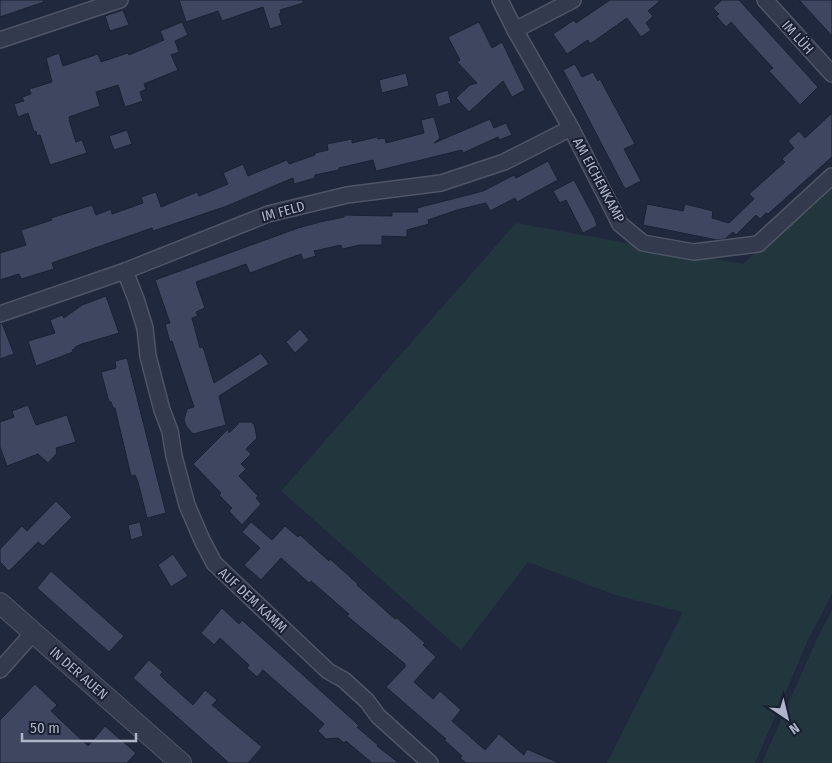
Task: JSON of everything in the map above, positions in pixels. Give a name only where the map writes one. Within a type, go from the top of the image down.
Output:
[{"type":"street","points":[[0,40],[120,0]]},
{"type":"street","name":"AM EICHENKAMP","points":[[500,0],[571,128],[620,224],[643,243],[694,252],[758,244],[832,176]]},
{"type":"street","points":[[515,30],[573,0]]},
{"type":"street","name":"IM LÜH","points":[[765,0],[832,74]]},
{"type":"street","name":"IM FELD","points":[[0,314],[125,271],[268,214],[347,195],[447,181],[504,162],[571,128]]},
{"type":"street","name":"AUF DEM KAMM","points":[[125,271],[145,328],[151,365],[162,410],[170,431],[174,456],[187,505],[214,563],[328,671],[344,680],[367,701],[378,716],[430,763]]},
{"type":"street","name":"IN DER AUEN","points":[[0,603],[181,763]]},
{"type":"street","points":[[0,670],[33,633]]},
{"type":"shaded area","points":[[832,184],[832,594],[809,638],[755,763],[607,763],[683,612],[615,595],[528,562],[461,650],[281,491],[516,223],[743,264]]},
{"type":"shaded area","points":[[832,610],[832,763],[762,763],[817,639]]},
{"type":"building","points":[[0,0],[43,0],[44,2],[0,17]]},
{"type":"building","points":[[179,0],[303,0],[303,3],[280,10],[281,13],[279,14],[282,25],[270,29],[263,7],[222,21],[218,11],[186,22]]},
{"type":"building","points":[[610,0],[661,0],[648,11],[653,16],[646,23],[651,30],[641,37],[627,18],[590,44],[588,40],[567,54],[553,34],[574,20],[576,23]]},
{"type":"building","points":[[722,0],[739,0],[818,87],[800,105],[769,71],[773,68],[731,22],[726,27],[716,16],[719,14],[713,8]]},
{"type":"building","points":[[799,0],[832,0],[832,36]]},
{"type":"building","points":[[123,10],[129,25],[110,31],[105,16]]},
{"type":"building","points":[[182,22],[188,35],[175,41],[179,52],[171,55],[178,70],[144,84],[146,89],[140,92],[143,101],[125,107],[118,85],[96,92],[100,106],[69,117],[76,142],[82,140],[87,153],[50,165],[40,135],[37,136],[36,131],[34,132],[28,113],[18,117],[14,104],[24,101],[22,97],[31,94],[29,89],[52,82],[46,58],[59,53],[63,66],[98,54],[101,62],[128,53],[129,55],[164,40],[160,31]]},
{"type":"building","points":[[479,22],[492,48],[502,42],[525,90],[512,97],[503,81],[469,112],[456,98],[470,85],[477,83],[457,62],[460,60],[448,37]]},
{"type":"building","points":[[575,64],[582,77],[593,72],[598,81],[600,79],[635,144],[624,149],[641,181],[625,189],[563,70]]},
{"type":"building","points":[[406,73],[409,86],[382,93],[379,80]]},
{"type":"building","points":[[448,90],[451,103],[438,107],[435,94]]},
{"type":"building","points":[[832,113],[832,157],[768,214],[766,213],[760,219],[756,215],[736,235],[733,232],[725,239],[717,240],[643,225],[647,204],[683,211],[685,204],[713,211],[712,218],[729,223],[754,199],[749,194],[785,162],[782,159],[794,148],[788,141],[799,131],[805,138]]},
{"type":"building","points":[[434,117],[440,138],[434,143],[490,119],[494,128],[506,123],[512,135],[499,140],[498,137],[463,153],[462,150],[376,171],[373,160],[315,175],[315,178],[294,184],[293,178],[227,206],[153,231],[152,228],[52,263],[54,269],[21,279],[19,274],[0,280],[0,253],[26,245],[21,230],[52,220],[51,218],[92,205],[96,215],[111,209],[112,214],[143,203],[141,197],[156,192],[161,207],[197,192],[199,196],[228,184],[223,173],[243,164],[248,176],[287,160],[289,164],[315,155],[315,153],[328,150],[327,144],[352,139],[352,143],[377,137],[378,139],[385,138],[386,143],[424,133],[421,120]]},
{"type":"building","points":[[127,130],[132,144],[114,150],[109,136]]},
{"type":"building","points":[[548,161],[558,180],[517,202],[515,198],[490,211],[486,203],[457,210],[428,220],[429,224],[407,230],[407,237],[382,236],[382,245],[360,245],[342,249],[341,245],[314,251],[316,256],[303,260],[301,254],[250,273],[246,264],[196,282],[205,308],[196,312],[198,316],[192,318],[200,348],[203,347],[214,383],[261,353],[269,364],[219,396],[226,425],[193,434],[186,426],[184,420],[187,409],[194,407],[172,341],[170,342],[165,324],[170,323],[155,280],[298,228],[344,217],[344,215],[392,216],[392,212],[418,212],[417,208],[483,191],[514,175],[516,178]]},
{"type":"building","points":[[574,180],[597,226],[583,233],[566,200],[560,203],[553,191]]},
{"type":"building","points":[[106,296],[119,333],[82,344],[75,347],[72,350],[73,352],[36,366],[28,341],[55,333],[50,320],[62,315],[64,318],[82,305]]},
{"type":"building","points":[[0,323],[2,323],[14,354],[0,359]]},
{"type":"building","points":[[300,329],[309,340],[295,353],[286,342]]},
{"type":"building","points":[[127,358],[166,513],[147,518],[138,482],[135,475],[131,476],[115,408],[109,402],[101,372],[116,368],[115,361]]},
{"type":"building","points":[[28,405],[36,425],[67,415],[76,442],[56,448],[57,453],[48,463],[38,454],[7,466],[0,447],[0,422],[14,417],[12,411]]},
{"type":"building","points":[[240,422],[251,422],[254,424],[257,438],[246,449],[251,454],[241,464],[246,469],[239,476],[258,496],[256,498],[261,504],[242,525],[229,511],[232,508],[219,495],[221,493],[193,464],[228,429],[229,433]]},
{"type":"building","points":[[56,501],[72,517],[43,546],[38,542],[9,571],[0,562],[0,549],[22,526],[27,531]]},
{"type":"building","points":[[140,522],[143,536],[131,540],[128,525]]},
{"type":"building","points":[[251,522],[272,540],[285,526],[298,537],[300,535],[425,643],[423,645],[436,657],[414,682],[433,699],[440,691],[461,710],[452,721],[485,750],[499,734],[524,755],[527,749],[559,763],[466,763],[460,758],[462,756],[444,740],[446,739],[386,687],[405,667],[405,664],[347,616],[349,614],[281,558],[261,580],[244,565],[260,548],[242,532]]},
{"type":"building","points":[[173,554],[188,576],[171,587],[158,565]]},
{"type":"building","points":[[51,571],[124,636],[109,652],[37,588]]},
{"type":"building","points":[[222,608],[239,624],[242,620],[354,721],[359,726],[357,727],[377,746],[399,763],[372,763],[346,741],[344,743],[338,738],[326,739],[318,731],[324,724],[263,670],[257,677],[247,668],[249,665],[220,638],[214,645],[201,633]]},
{"type":"building","points":[[149,660],[163,672],[160,675],[193,705],[205,690],[217,700],[212,705],[262,747],[248,763],[229,763],[133,678]]},
{"type":"building","points":[[35,684],[57,705],[51,711],[88,746],[105,726],[136,753],[127,763],[0,763],[0,720]]}]
